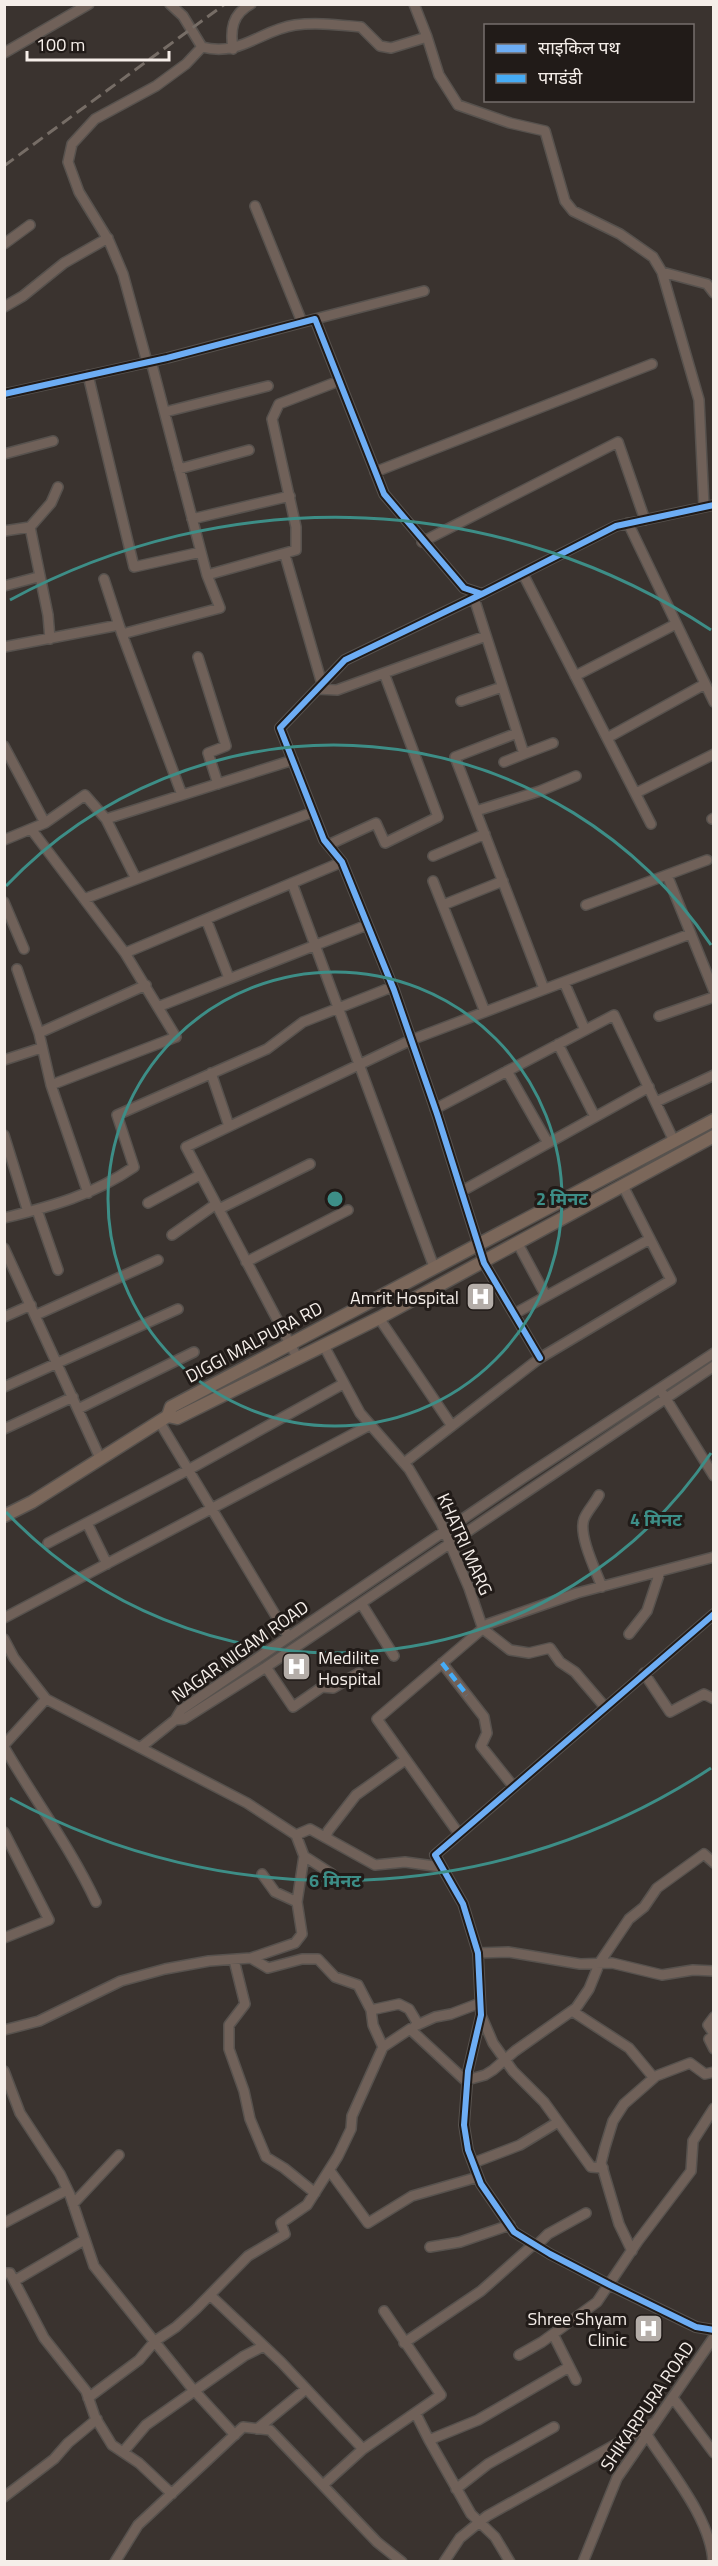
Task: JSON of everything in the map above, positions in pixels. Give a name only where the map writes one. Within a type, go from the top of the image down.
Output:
[{"type":"main road","name":"DIGGI MALPURA RD","points":[[164,1419],[171,1407],[714,1120]]},
{"type":"main road","name":"DIGGI MALPURA RD","points":[[4,1516],[32,1502],[164,1419],[177,1418],[379,1318],[518,1245],[714,1136]]},
{"type":"street","points":[[4,54],[89,4]]},
{"type":"street","points":[[170,4],[183,16],[202,47],[218,51],[233,49],[293,25],[324,24],[361,27],[380,46],[391,48],[427,37]]},
{"type":"street","points":[[233,49],[230,31],[236,17],[251,4]]},
{"type":"street","points":[[414,4],[440,75],[458,105],[510,123],[545,131],[566,201],[573,211],[620,234],[653,257],[662,272],[699,400],[709,506],[616,526],[523,574],[345,660],[280,728],[324,840],[342,862],[392,987],[435,1109],[484,1263],[540,1358]]},
{"type":"street","points":[[4,647],[121,629],[220,608],[207,574],[165,412],[123,274],[108,238],[79,192],[68,162],[72,144],[95,119],[156,86],[186,64],[202,47]]},
{"type":"street","points":[[255,206],[302,322]]},
{"type":"street","points":[[4,244],[30,225]]},
{"type":"street","points":[[4,307],[23,296],[64,263],[108,238]]},
{"type":"street","points":[[662,272],[706,284],[714,293]]},
{"type":"street","points":[[4,394],[149,362],[424,291]]},
{"type":"street","points":[[315,319],[384,494],[422,542],[464,588],[478,596],[486,636],[524,754]]},
{"type":"street","points":[[375,472],[652,364]]},
{"type":"street","points":[[88,375],[134,567],[201,552]]},
{"type":"street","points":[[207,574],[285,555],[296,550],[296,527],[272,419],[279,404],[339,381]]},
{"type":"street","points":[[165,412],[268,386]]},
{"type":"street","points":[[4,454],[53,441]]},
{"type":"street","points":[[422,542],[618,442],[645,520]]},
{"type":"street","points":[[179,469],[249,450]]},
{"type":"street","points":[[4,531],[30,527],[51,503],[58,487]]},
{"type":"street","points":[[192,519],[290,496]]},
{"type":"street","points":[[628,524],[714,702]]},
{"type":"street","points":[[30,527],[38,577],[48,615],[50,639]]},
{"type":"street","points":[[285,555],[319,686]]},
{"type":"street","points":[[523,574],[651,824]]},
{"type":"street","points":[[4,586],[38,577]]},
{"type":"street","points":[[104,579],[182,795]]},
{"type":"street","points":[[575,676],[676,624]]},
{"type":"street","points":[[319,686],[337,690],[486,636]]},
{"type":"street","points":[[198,657],[226,746],[208,753],[218,784]]},
{"type":"street","points":[[328,845],[376,823],[385,843],[438,817],[384,673]]},
{"type":"street","points":[[608,738],[705,684]]},
{"type":"street","points":[[461,701],[502,687]]},
{"type":"street","points":[[517,733],[455,757],[544,989]]},
{"type":"street","points":[[504,762],[553,743]]},
{"type":"street","points":[[4,746],[45,823]]},
{"type":"street","points":[[636,794],[714,754]]},
{"type":"street","points":[[106,819],[293,760]]},
{"type":"street","points":[[476,811],[540,791],[576,776]]},
{"type":"street","points":[[4,840],[45,823],[85,795],[106,819],[135,879]]},
{"type":"street","points":[[84,899],[313,812]]},
{"type":"street","points":[[32,829],[125,953],[160,1006],[176,1037],[51,1085]]},
{"type":"street","points":[[433,856],[485,834]]},
{"type":"street","points":[[586,905],[707,860]]},
{"type":"street","points":[[125,953],[342,862]]},
{"type":"street","points":[[667,875],[714,992]]},
{"type":"street","points":[[433,881],[485,1012]]},
{"type":"street","points":[[443,905],[503,881]]},
{"type":"street","points":[[292,883],[434,1267]]},
{"type":"street","points":[[4,902],[24,949]]},
{"type":"street","points":[[206,919],[229,978]]},
{"type":"street","points":[[160,1006],[367,925]]},
{"type":"street","points":[[298,1359],[186,1147],[411,1040],[690,934]]},
{"type":"street","points":[[17,969],[39,1033],[51,1085],[88,1193]]},
{"type":"street","points":[[564,982],[585,1030]]},
{"type":"street","points":[[39,1033],[146,985]]},
{"type":"street","points":[[4,1218],[88,1193],[134,1167],[117,1115],[267,1049],[303,1022],[392,987]]},
{"type":"street","points":[[659,1016],[714,997]]},
{"type":"street","points":[[435,1109],[614,1015],[674,1140]]},
{"type":"street","points":[[558,1044],[595,1117]]},
{"type":"street","points":[[4,1060],[41,1048]]},
{"type":"street","points":[[507,1071],[548,1143]]},
{"type":"street","points":[[212,1073],[230,1126]]},
{"type":"street","points":[[656,1102],[714,1075]]},
{"type":"street","points":[[462,1191],[649,1087]]},
{"type":"street","points":[[4,1135],[58,1270]]},
{"type":"street","points":[[172,1235],[217,1207],[310,1164]]},
{"type":"street","points":[[148,1203],[200,1175]]},
{"type":"street","points":[[405,1463],[540,1358],[671,1280],[622,1186]]},
{"type":"street","points":[[246,1262],[348,1210]]},
{"type":"street","points":[[514,1314],[650,1239]]},
{"type":"street","points":[[518,1245],[546,1296]]},
{"type":"street","points":[[6,1253],[100,1458]]},
{"type":"street","points":[[36,1316],[158,1260]]},
{"type":"street","points":[[4,1317],[31,1305]]},
{"type":"street","points":[[4,1387],[178,1309]]},
{"type":"street","points":[[379,1318],[452,1426]]},
{"type":"street","name":"KHATRI MARG","points":[[324,1346],[343,1384],[370,1425],[405,1463],[426,1497],[469,1588],[483,1629]]},
{"type":"street","points":[[78,1409],[194,1352]]},
{"type":"street","name":"NAGAR NIGAM ROAD","points":[[175,1720],[181,1710],[288,1636],[714,1353]]},
{"type":"street","name":"NAGAR NIGAM ROAD","points":[[175,1720],[184,1719],[267,1667],[449,1542],[714,1366]]},
{"type":"street","points":[[48,1543],[188,1470],[343,1384]]},
{"type":"street","points":[[660,1389],[714,1476]]},
{"type":"street","points":[[4,1429],[73,1398]]},
{"type":"street","points":[[164,1419],[188,1470],[210,1509],[288,1636]]},
{"type":"street","points":[[4,1618],[370,1425]]},
{"type":"street","points":[[599,1495],[584,1518],[583,1527],[587,1548],[602,1587]]},
{"type":"street","points":[[87,1523],[107,1564]]},
{"type":"street","points":[[459,1834],[377,1719],[488,1624],[567,1596],[714,1557]]},
{"type":"street","points":[[629,1634],[647,1611],[660,1572]]},
{"type":"street","points":[[361,1603],[394,1656]]},
{"type":"street","points":[[714,1614],[435,1855],[463,1904],[478,1953],[481,2015],[467,2081],[464,2125],[478,2177],[514,2232],[610,2285],[696,2327],[714,2330]]},
{"type":"street","points":[[483,1629],[510,1650],[529,1653],[550,1648],[560,1662],[575,1672],[605,1707]]},
{"type":"street","points":[[4,1639],[15,1658],[46,1699],[247,1803],[296,1835],[304,1856],[297,1902],[302,1934],[295,1942],[251,1959],[165,1968],[120,1981],[39,2021],[4,2030]]},
{"type":"street","points":[[442,1663],[484,1717],[487,1726],[482,1746],[513,1786]]},
{"type":"street","points":[[267,1667],[293,1707],[322,1687],[333,1688],[359,1673]]},
{"type":"street","points":[[644,1673],[670,1713],[704,1694],[714,1699]]},
{"type":"street","points":[[46,1699],[6,1752],[83,1874],[96,1902]]},
{"type":"street","points":[[141,1747],[175,1720]]},
{"type":"street","points":[[326,1838],[328,1831],[356,1795],[405,1760]]},
{"type":"street","points":[[296,1835],[310,1829],[375,1865],[405,1862],[441,1867]]},
{"type":"street","points":[[4,1832],[49,1920],[4,1938]]},
{"type":"street","points":[[467,2081],[485,2075],[572,2011],[589,1989],[600,1962],[629,1919],[644,1907],[657,1888],[704,1854],[714,1863]]},
{"type":"street","points":[[304,1856],[332,1874]]},
{"type":"street","points":[[262,1874],[275,1892],[297,1902]]},
{"type":"street","points":[[478,1953],[508,1952],[580,1964],[600,1962],[662,1975],[693,1970],[714,1971]]},
{"type":"street","points":[[251,1959],[268,1968],[302,1959],[318,1959],[335,1977],[358,1985],[371,2010],[373,2025],[383,2047]]},
{"type":"street","points":[[234,1960],[245,2004],[229,2025],[229,2049],[244,2091],[249,2119],[266,2157],[315,2193]]},
{"type":"street","points":[[88,2398],[139,2360],[154,2340],[176,2327],[248,2256],[285,2234],[281,2223],[296,2215],[307,2205],[330,2171],[351,2129],[352,2116],[383,2047],[414,2027],[480,2003]]},
{"type":"street","points":[[371,2010],[399,2004],[409,2009],[414,2027],[467,2081]]},
{"type":"street","points":[[572,2011],[629,2048],[654,2078]]},
{"type":"street","points":[[481,2015],[493,2043],[513,2071],[544,2102],[591,2167],[603,2168]]},
{"type":"street","points":[[714,2017],[708,2025],[714,2035],[709,2039],[714,2049]]},
{"type":"street","points":[[632,2251],[619,2224],[603,2168],[603,2155],[613,2121],[624,2104],[654,2078],[690,2063],[705,2074],[714,2072]]},
{"type":"street","points":[[4,2071],[20,2113],[67,2190],[94,2265],[194,2390],[235,2435]]},
{"type":"street","points":[[519,2355],[597,2302],[691,2171],[693,2140],[714,2108]]},
{"type":"street","points":[[473,2163],[520,2145],[558,2122]]},
{"type":"street","points":[[73,2204],[119,2155]]},
{"type":"street","points":[[330,2171],[368,2223],[412,2196],[478,2177]]},
{"type":"street","points":[[4,2223],[67,2190]]},
{"type":"street","points":[[404,2343],[481,2291],[548,2234],[586,2213]]},
{"type":"street","points":[[572,2221],[579,2230]]},
{"type":"street","points":[[430,2247],[460,2242],[510,2225]]},
{"type":"street","points":[[14,2281],[84,2240]]},
{"type":"street","points":[[4,2273],[10,2273],[44,2338],[86,2391],[96,2419],[112,2445],[138,2463],[172,2494]]},
{"type":"street","points":[[210,2295],[264,2346],[363,2449]]},
{"type":"street","points":[[323,2485],[363,2449],[441,2395],[384,2311]]},
{"type":"street","points":[[553,2334],[576,2380]]},
{"type":"street","name":"SHIKARPURA ROAD","points":[[583,2562],[617,2478],[714,2337]]},
{"type":"street","points":[[123,2452],[146,2426],[244,2356],[264,2346]]},
{"type":"street","points":[[429,2440],[478,2420],[568,2367]]},
{"type":"street","points":[[257,2429],[306,2389]]},
{"type":"street","points":[[672,2398],[714,2453]]},
{"type":"street","points":[[416,2414],[471,2514],[495,2537],[510,2562]]},
{"type":"street","points":[[4,2497],[54,2459],[68,2443],[96,2419]]},
{"type":"street","points":[[442,2561],[460,2538],[480,2522],[656,2421]]},
{"type":"street","points":[[115,2562],[138,2525],[243,2427],[270,2430],[377,2542],[402,2562]]},
{"type":"street","points":[[456,2489],[488,2464],[554,2427]]},
{"type":"street","points":[[647,2435],[690,2499],[712,2545],[713,2562]]},
{"type":"railway","points":[[4,166],[225,4]]},
{"type":"marked path","points":[[442,1663],[467,1695]]},
{"type":"cycle path","points":[[4,394],[167,358],[315,319],[384,494],[464,588],[482,594],[616,526],[714,505]]},
{"type":"cycle path","points":[[482,594],[345,660],[280,728],[324,840],[342,862],[394,990],[437,1114],[484,1263],[540,1358]]},
{"type":"cycle path","points":[[714,1614],[435,1855],[463,1904],[478,1953],[481,2015],[468,2071],[464,2125],[468,2150],[481,2184],[514,2232],[550,2254],[610,2285],[696,2327],[714,2330]]},
{"type":"place","name":"Amrit Hospital","points":[[480,1297]]},
{"type":"place","name":"Medilite Hospital","points":[[297,1667]]},
{"type":"place","name":"Shree Shyam Clinic","points":[[648,2328]]}]
